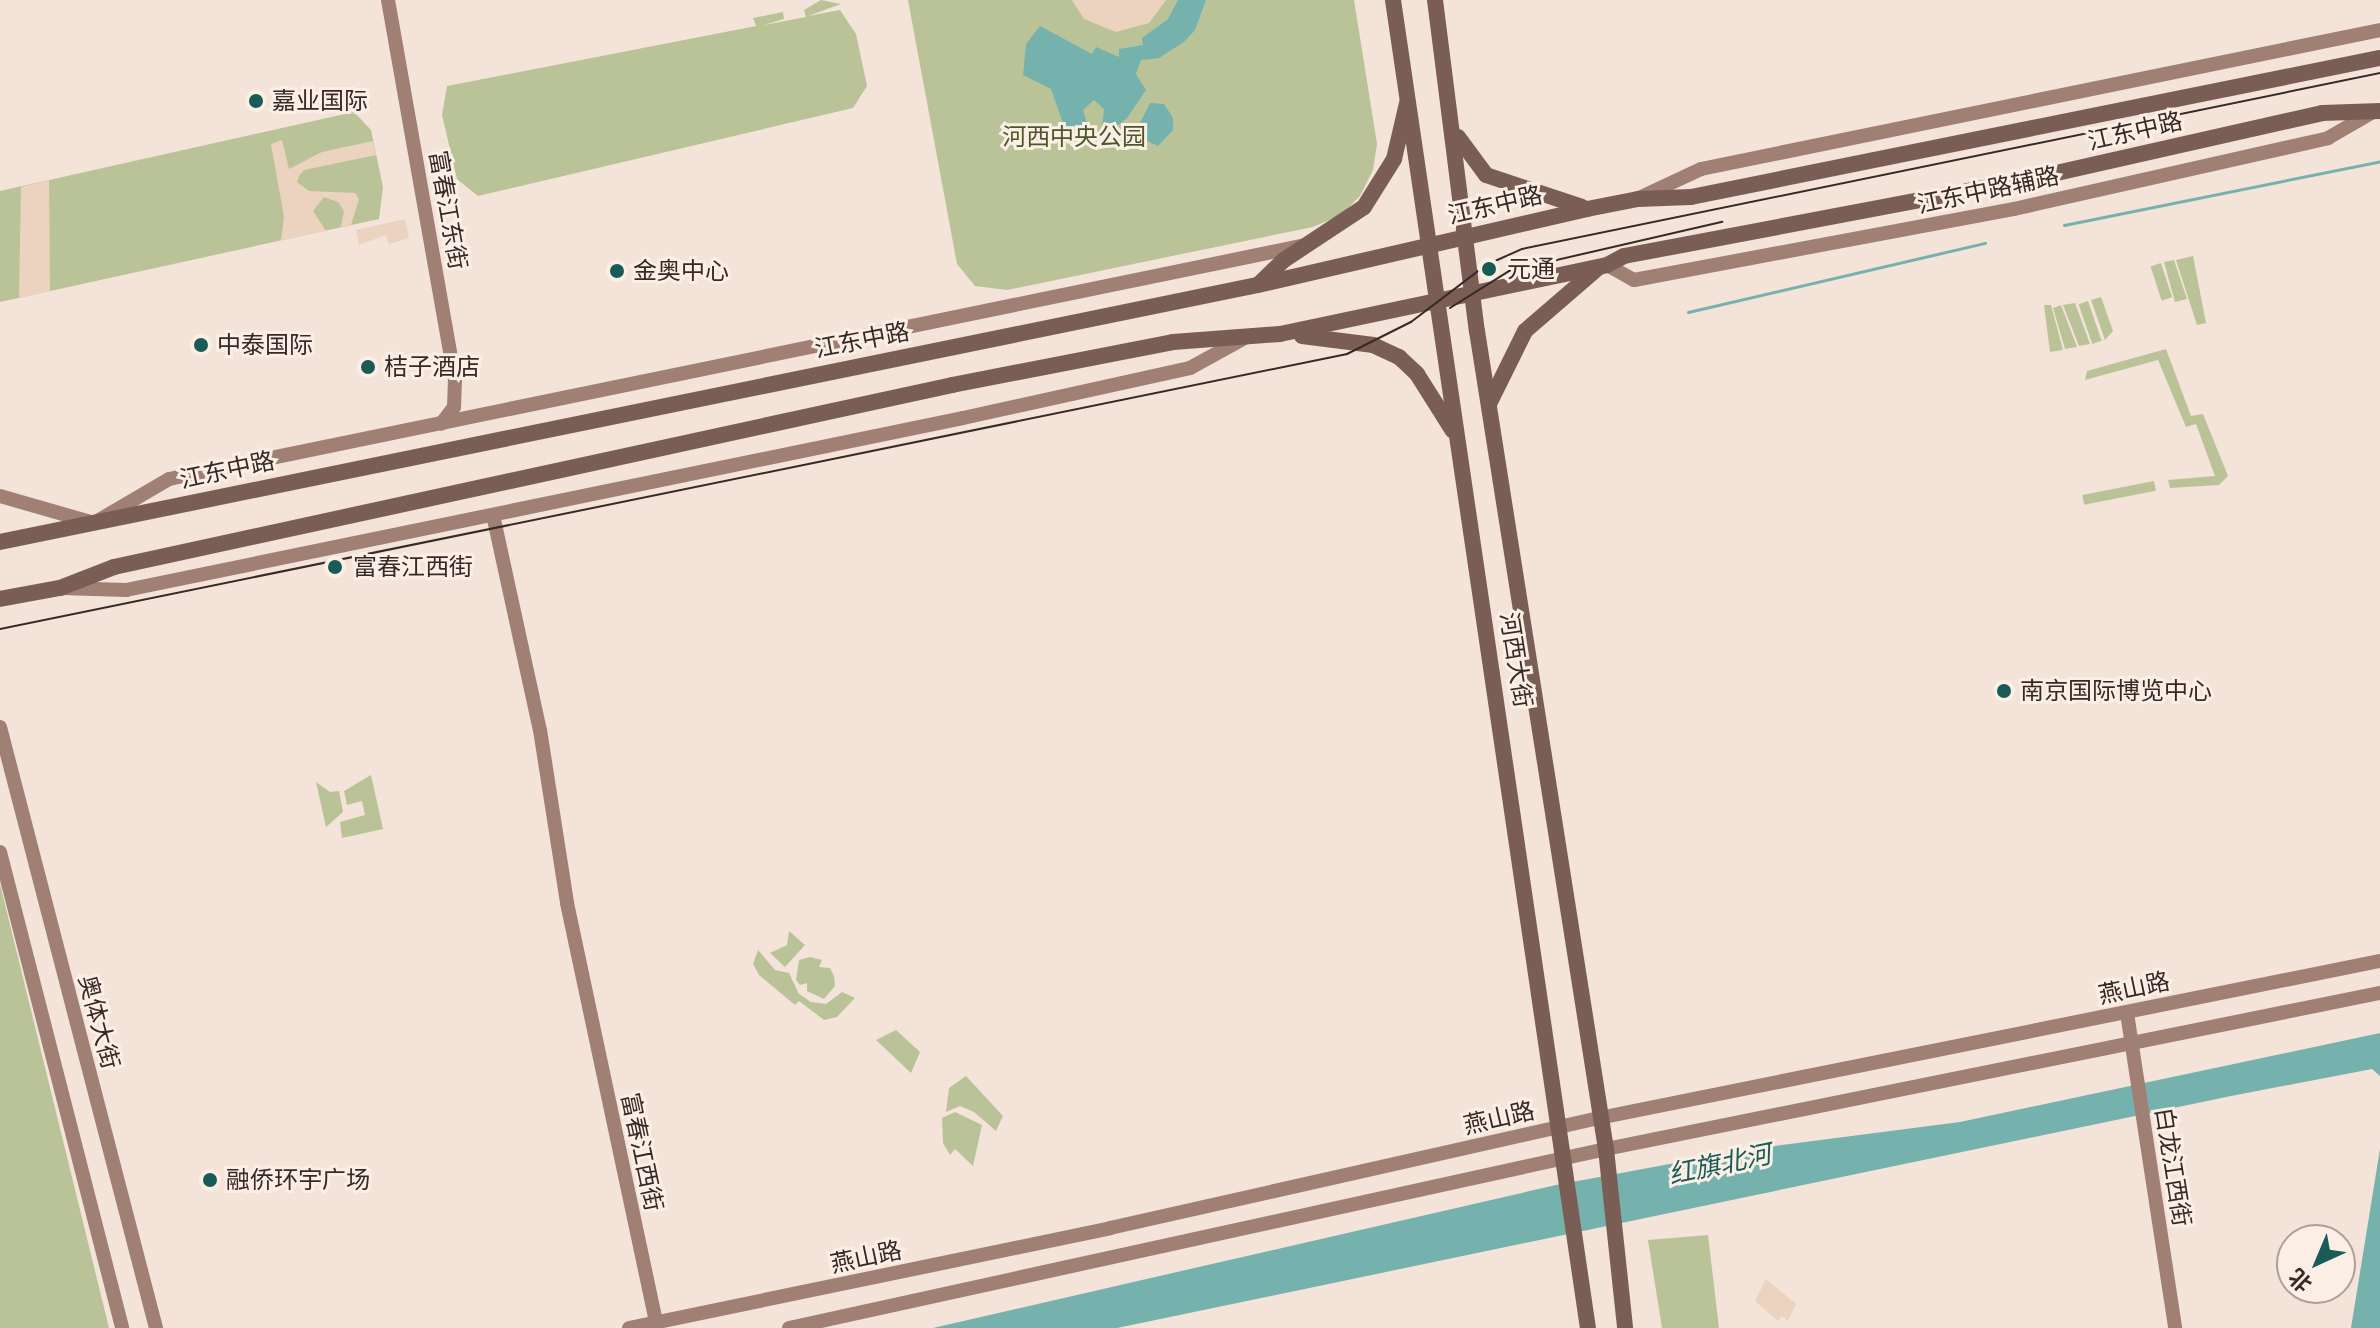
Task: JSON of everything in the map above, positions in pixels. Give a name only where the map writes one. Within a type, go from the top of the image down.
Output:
[{"type":"main road","name":"河西大街","points":[[1393,0],[1588,1328]]},
{"type":"main road","name":"河西大街","points":[[1435,0],[1472,294],[1606,1149],[1625,1328]]},
{"type":"main road","name":"江东中路","points":[[0,542],[1258,285],[1587,209],[1638,199],[1691,197],[2380,58]]},
{"type":"main road","points":[[1258,285],[1310,244],[1345,223],[1376,192],[1394,159],[1409,94]]},
{"type":"main road","name":"江东中路","points":[[0,599],[60,588],[114,567],[952,385],[1173,342],[1280,334],[1604,266],[1624,256],[2012,183],[2322,113],[2376,112]]},
{"type":"main road","points":[[1452,127],[1486,175],[1540,197],[1587,209]]},
{"type":"main road","points":[[1489,404],[1525,331],[1604,266]]},
{"type":"main road","points":[[1280,334],[1373,345],[1399,357],[1436,400],[1458,439]]},
{"type":"street","name":"富春江东街","points":[[388,0],[455,379],[454,407],[441,424]]},
{"type":"street","name":"江东中路","points":[[1638,199],[1701,169],[2380,30]]},
{"type":"street","name":"江东中路辅路","points":[[1604,266],[1634,280],[2014,209],[2328,138],[2376,112]]},
{"type":"street","name":"江东中路","points":[[94,523],[169,479],[1310,244]]},
{"type":"street","name":"江东中路","points":[[60,588],[126,590],[493,515],[1190,368],[1243,339]]},
{"type":"street","points":[[0,496],[94,523]]},
{"type":"street","name":"富春江西街","points":[[493,515],[540,730],[567,903],[657,1326]]},
{"type":"street","name":"奥体大街","points":[[0,727],[156,1328]]},
{"type":"street","points":[[0,852],[122,1328]]},
{"type":"street","name":"燕山路","points":[[629,1328],[657,1326],[1601,1118],[2380,961]]},
{"type":"street","points":[[789,1328],[1606,1149],[2380,993]]},
{"type":"street","name":"白龙江西街","points":[[2127,1013],[2175,1328]]},
{"type":"green space","points":[[821,0],[841,4],[808,16],[840,10],[856,34],[867,86],[853,108],[478,196],[457,179],[442,115],[447,86],[756,26],[753,18],[783,12],[784,19],[764,25],[806,17],[804,10]]},
{"type":"green space","name":"河西中央公园","points":[[908,0],[1354,0],[1377,144],[1373,170],[1360,196],[1341,215],[1313,227],[1007,290],[975,286],[957,264]]},
{"type":"green space","points":[[354,112],[371,130],[383,187],[379,219],[0,302],[0,191]]},
{"type":"green space","points":[[2193,256],[2206,323],[2197,325],[2176,260]]},
{"type":"green space","points":[[2174,260],[2187,299],[2175,302],[2164,262]]},
{"type":"green space","points":[[2161,263],[2172,297],[2162,301],[2151,266]]},
{"type":"green space","points":[[2101,297],[2113,331],[2105,340],[2091,300]]},
{"type":"green space","points":[[2088,301],[2102,341],[2092,344],[2079,304]]},
{"type":"green space","points":[[2075,303],[2090,344],[2079,346],[2063,305]]},
{"type":"green space","points":[[2044,305],[2051,305],[2063,350],[2050,352]]},
{"type":"green space","points":[[2061,305],[2077,347],[2065,349],[2053,308]]},
{"type":"green space","points":[[2166,349],[2191,416],[2203,414],[2228,476],[2219,485],[2170,488],[2168,480],[2215,476],[2196,424],[2186,427],[2158,360],[2085,380],[2087,371]]},
{"type":"green space","points":[[2154,481],[2156,491],[2084,505],[2082,495]]},
{"type":"green space","points":[[371,775],[383,829],[342,838],[340,822],[365,815],[362,801],[347,805],[344,791]]},
{"type":"green space","points":[[316,782],[330,792],[339,791],[343,812],[326,827]]},
{"type":"green space","points":[[0,884],[109,1328],[0,1328]]},
{"type":"green space","points":[[789,931],[805,945],[785,967],[770,953],[787,945]]},
{"type":"green space","points":[[758,950],[775,970],[789,973],[799,994],[811,1002],[826,1004],[842,992],[855,998],[837,1017],[824,1020],[799,1001],[795,1005],[759,975],[753,964]]},
{"type":"green space","points":[[810,957],[822,960],[819,967],[830,968],[834,976],[835,986],[824,999],[807,991],[807,983],[800,985],[796,980],[799,960]]},
{"type":"green space","points":[[896,1030],[920,1052],[911,1073],[876,1040]]},
{"type":"green space","points":[[966,1076],[1003,1116],[996,1131],[974,1112],[960,1106],[946,1112],[949,1088]]},
{"type":"green space","points":[[955,1112],[982,1125],[973,1166],[955,1149],[950,1155],[943,1143],[942,1118]]},
{"type":"green space","points":[[1708,1235],[1719,1328],[1662,1328],[1648,1240]]},
{"type":"shaded area","points":[[1072,0],[1166,0],[1149,23],[1116,32],[1084,19]]},
{"type":"shaded area","points":[[282,140],[289,169],[322,152],[373,141],[376,155],[304,170],[297,182],[309,191],[355,193],[359,199],[351,225],[341,227],[344,211],[338,202],[324,197],[313,211],[326,231],[281,240],[284,217],[271,144]]},
{"type":"shaded area","points":[[49,180],[50,291],[19,298],[21,187]]},
{"type":"shaded area","points":[[405,219],[409,238],[389,244],[386,235],[359,245],[356,230]]},
{"type":"shaded area","points":[[1766,1279],[1796,1304],[1788,1321],[1782,1316],[1778,1321],[1755,1301]]},
{"type":"water","points":[[1178,0],[1206,0],[1195,30],[1184,42],[1159,58],[1141,60],[1136,74],[1146,90],[1127,118],[1116,127],[1102,127],[1104,109],[1094,100],[1083,110],[1091,138],[1067,135],[1051,89],[1023,75],[1026,44],[1040,26],[1092,54],[1096,47],[1119,57],[1119,49],[1143,45],[1142,38],[1168,19]]},
{"type":"water","points":[[1150,103],[1164,104],[1173,118],[1173,130],[1158,146],[1134,135]]},
{"type":"water","name":"红旗北河","points":[[2380,1033],[2380,1076],[2372,1069],[2231,1096],[1117,1328],[933,1328],[1556,1185],[1751,1149],[1960,1122]]},
{"type":"water","points":[[2380,1149],[2380,1328],[2351,1328]]},
{"type":"waterway","points":[[2064,225],[2380,161]]},
{"type":"waterway","points":[[1688,312],[1985,243]]},
{"type":"tram line","points":[[0,629],[1347,354],[1411,322],[1486,265],[1522,249],[2380,73]]},
{"type":"tram line","points":[[1450,308],[1509,271],[1722,222]]},
{"type":"place","name":"嘉业国际","points":[[256,101]]},
{"type":"place","name":"元通","points":[[1489,269]]},
{"type":"place","name":"金奥中心","points":[[617,271]]},
{"type":"place","name":"中泰国际","points":[[201,345]]},
{"type":"place","name":"桔子酒店","points":[[368,367]]},
{"type":"place","name":"富春江西街","points":[[335,567]]},
{"type":"place","name":"南京国际博览中心","points":[[2004,691]]},
{"type":"place","name":"融侨环宇广场","points":[[210,1180]]}]
